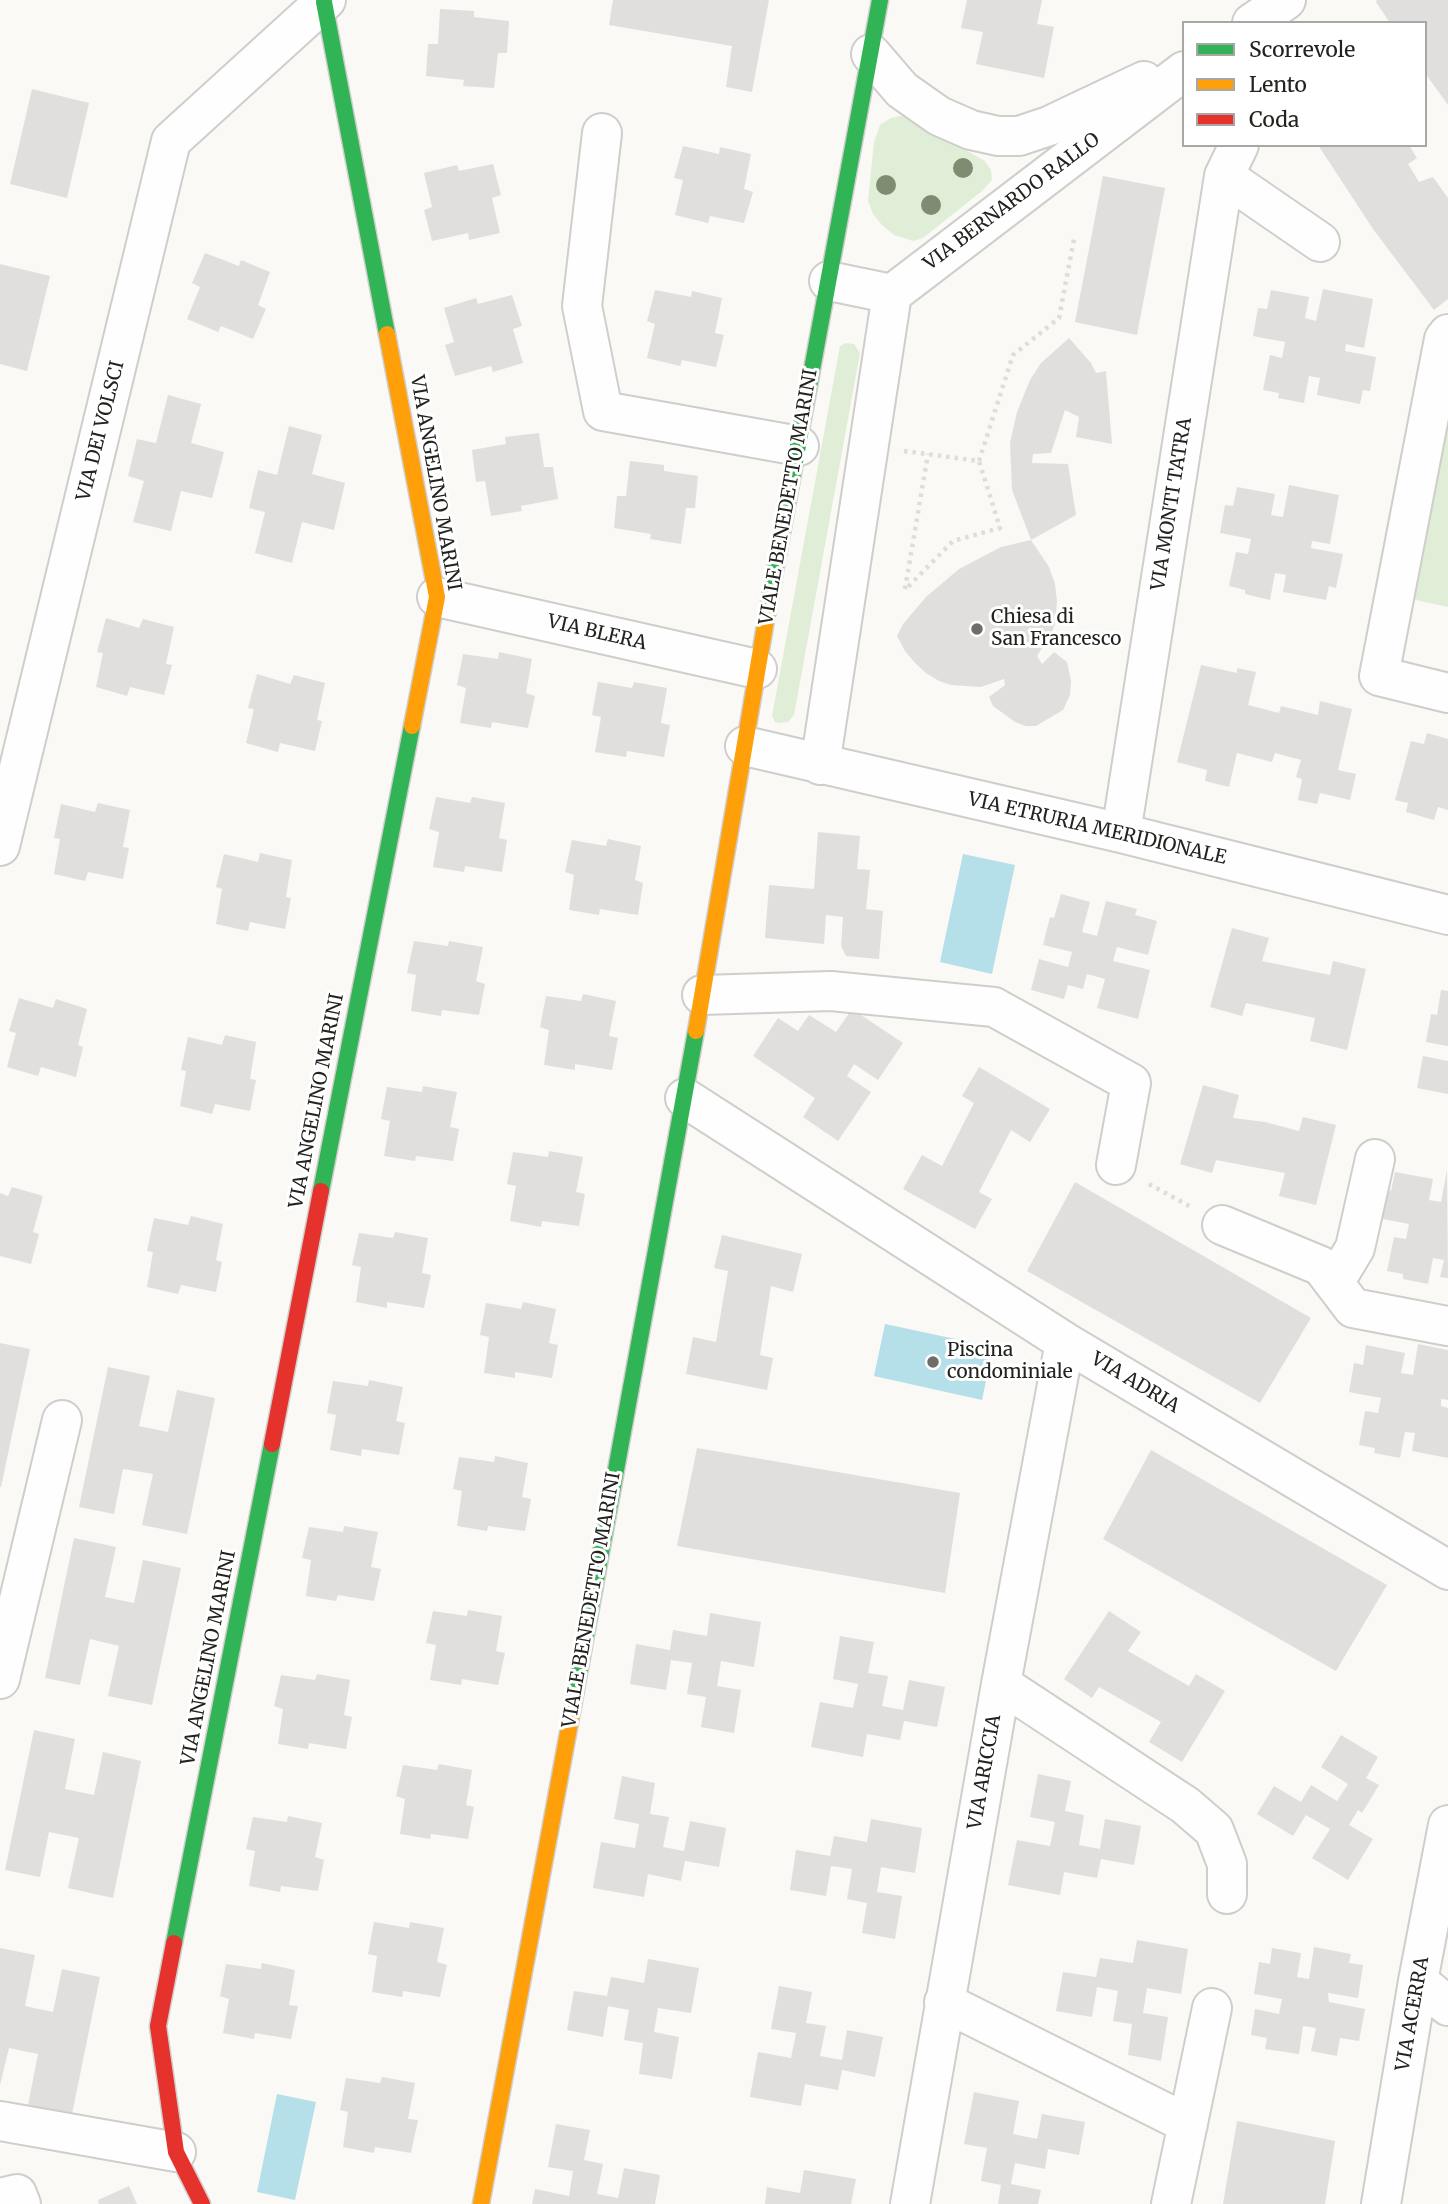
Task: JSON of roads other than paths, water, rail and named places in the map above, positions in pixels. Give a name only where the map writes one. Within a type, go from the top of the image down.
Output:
[{"type":"street","name":"VIALE BENEDETTO MARINI","points":[[481,2204],[685,1098],[757,669],[880,0]]},
{"type":"street","points":[[1255,21],[1286,0]]},
{"type":"street","points":[[1294,21],[1301,0]]},
{"type":"street","name":"VIA DEI VOLSCI","points":[[0,846],[171,141],[325,1]]},
{"type":"street","name":"VIA ANGELINO MARINI","points":[[202,2204],[176,2152],[158,2026],[437,597],[325,1]]},
{"type":"street","name":"VIA BERNARDO RALLO","points":[[871,54],[902,90],[939,116],[971,130],[998,136],[1019,136],[1049,126],[1182,63]]},
{"type":"street","name":"VIA BERNARDO RALLO","points":[[892,294],[1182,73]]},
{"type":"street","points":[[602,133],[582,306],[603,411],[799,446]]},
{"type":"street","name":"VIA MONTI TATRA","points":[[1232,161],[1320,242]]},
{"type":"street","name":"VIA MONTI TATRA","points":[[1121,833],[1232,161]]},
{"type":"street","points":[[820,765],[892,294],[829,281]]},
{"type":"street","points":[[1448,334],[1444,339],[1379,677],[1448,692]]},
{"type":"street","name":"VIA BLERA","points":[[437,597],[757,669]]},
{"type":"street","name":"VIA ETRURIA MERIDIONALE","points":[[745,746],[1121,833],[1448,915]]},
{"type":"street","points":[[702,995],[831,991],[994,1007],[1131,1083],[1116,1166]]},
{"type":"street","name":"VIA ADRIA","points":[[685,1098],[1065,1342],[1448,1570]]},
{"type":"street","points":[[1334,1283],[1355,1248],[1375,1159]]},
{"type":"street","points":[[1222,1225],[1321,1266],[1353,1308],[1448,1326]]},
{"type":"street","name":"VIA ARICCIA","points":[[909,2204],[1065,1342]]},
{"type":"street","points":[[0,1679],[62,1420]]},
{"type":"street","points":[[1001,1684],[1185,1805],[1214,1830],[1227,1864],[1227,1895]]},
{"type":"street","name":"VIA ACERRA","points":[[1381,2204],[1418,1981],[1448,1825]]},
{"type":"street","points":[[1418,1981],[1448,2006]]},
{"type":"street","points":[[944,2002],[1188,2124]]},
{"type":"street","points":[[1171,2204],[1212,2008]]},
{"type":"street","points":[[0,2121],[176,2152]]},
{"type":"street","points":[[0,2198],[16,2194],[21,2204]]},
{"type":"water","points":[[963,854],[1015,865],[992,974],[940,962]]},
{"type":"water","name":"Piscina condominiale","points":[[885,1324],[993,1347],[982,1400],[874,1376]]},
{"type":"water","points":[[277,2094],[316,2102],[295,2200],[257,2192]]},
{"type":"place","name":"Chiesa di San Francesco","points":[[977,629]]},
{"type":"place","name":"Piscina condominiale","points":[[933,1362]]}]
